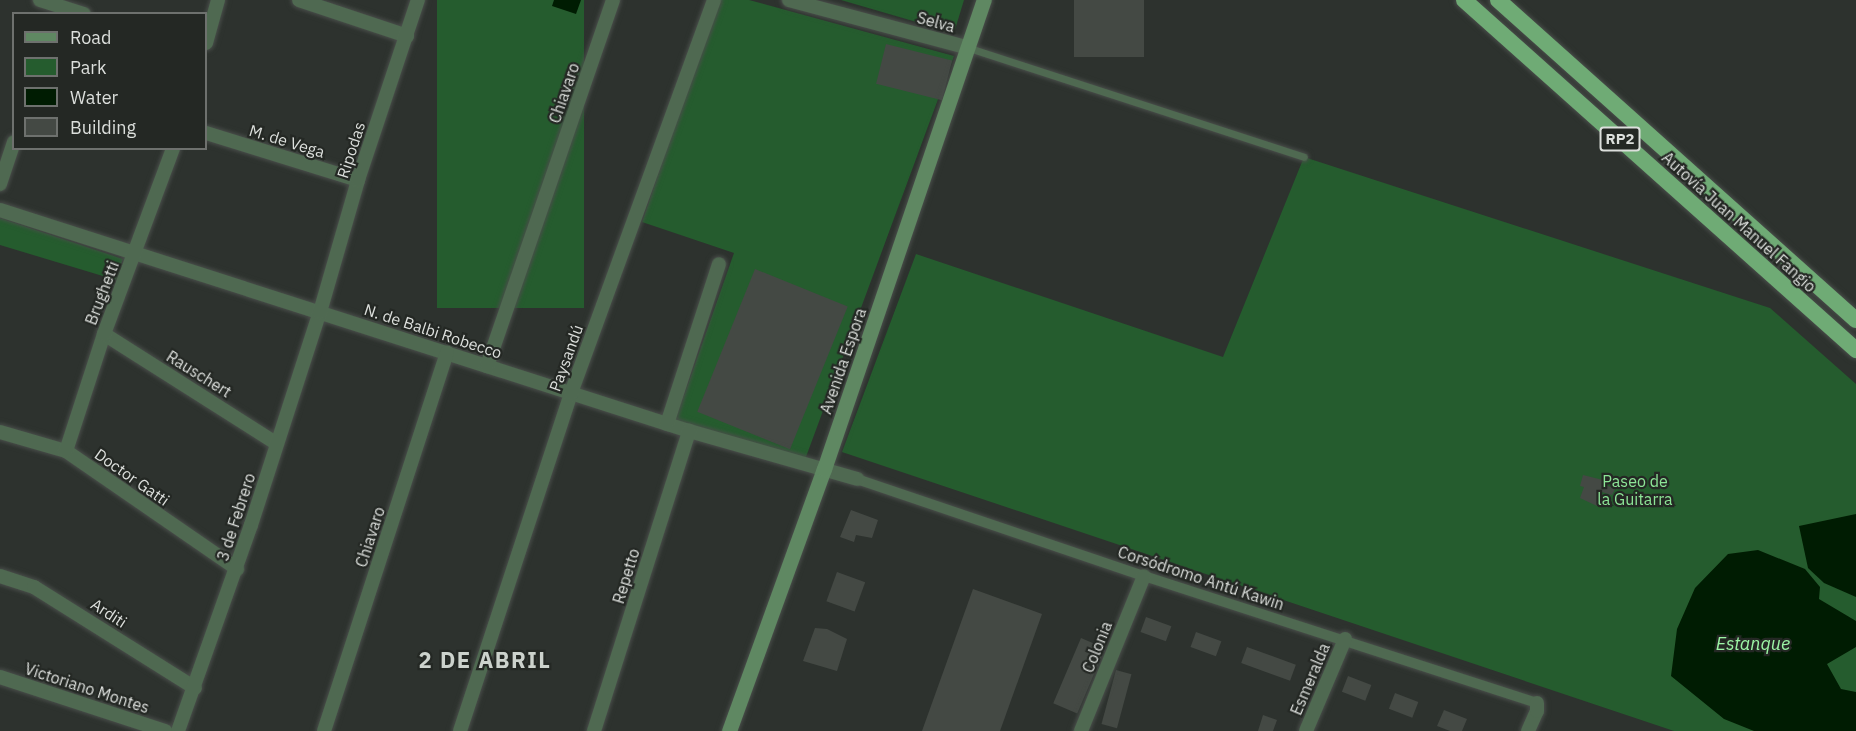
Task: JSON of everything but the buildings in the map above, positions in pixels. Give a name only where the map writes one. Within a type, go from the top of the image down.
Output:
[{"type":"highway","points":[[1449,0],[1545,73]]},
{"type":"highway","name":"Autovía Juan Manuel Fangio","points":[[1464,0],[1856,350]]},
{"type":"highway","name":"Autovía Juan Manuel Fangio","points":[[1498,0],[1856,320]]},
{"type":"main road","name":"Avenida Espora","points":[[729,731],[824,469],[984,0]]},
{"type":"street","points":[[40,0],[77,12]]},
{"type":"street","points":[[207,39],[218,0]]},
{"type":"street","points":[[299,0],[407,36]]},
{"type":"street","name":"Ripodas","points":[[320,312],[358,180],[418,0]]},
{"type":"street","name":"Chiavaro","points":[[487,366],[613,0]]},
{"type":"street","name":"Paysandú","points":[[460,731],[571,393],[714,0]]},
{"type":"street","name":"Selva","points":[[789,0],[969,48]]},
{"type":"street","name":"M. de Vega","points":[[207,133],[358,180]]},
{"type":"street","points":[[0,184],[12,148]]},
{"type":"street","name":"Brughetti","points":[[66,451],[104,334],[172,150]]},
{"type":"street","name":"N. de Balbi Robecco","points":[[0,210],[689,431],[857,479]]},
{"type":"street","points":[[667,424],[719,264]]},
{"type":"street","name":"3 de Febrero","points":[[178,731],[237,569],[276,442],[320,312]]},
{"type":"street","name":"Rauschert","points":[[104,334],[276,442]]},
{"type":"street","name":"Chiavaro","points":[[324,731],[447,353]]},
{"type":"street","name":"Repetto","points":[[594,731],[689,431]]},
{"type":"street","name":"Doctor Gatti","points":[[0,432],[66,451],[237,569]]},
{"type":"street","name":"Corsódromo Antú Kawin","points":[[857,479],[1144,576],[1345,639],[1537,703]]},
{"type":"street","name":"Arditi","points":[[0,576],[42,592],[195,688]]},
{"type":"street","name":"Colonia","points":[[1082,731],[1144,576]]},
{"type":"street","name":"Esmeralda","points":[[1306,731],[1345,639]]},
{"type":"street","name":"Victoriano Montes","points":[[0,677],[165,731]]},
{"type":"street","points":[[1528,731],[1537,711],[1537,703]]},
{"type":"lane","points":[[969,48],[1304,157]]},
{"type":"green space","points":[[437,0],[584,0],[584,308],[437,308]]},
{"type":"green space","points":[[718,0],[749,0],[954,56],[803,465],[675,421],[734,253],[642,222]]},
{"type":"green space","points":[[841,0],[964,0],[954,33]]},
{"type":"green space","name":"Paseo de la Guitarra","points":[[1304,157],[1770,308],[1856,384],[1856,731],[1674,731],[842,452],[916,254],[1223,357]]},
{"type":"green space","points":[[0,218],[123,259],[116,280],[0,245]]},
{"type":"water","points":[[554,0],[581,0],[576,14],[552,6]]},
{"type":"water","points":[[1856,514],[1856,597],[1824,583],[1808,568],[1799,526]]},
{"type":"water","name":"Estanque","points":[[1758,550],[1805,569],[1820,587],[1819,599],[1856,621],[1856,647],[1827,664],[1841,689],[1856,692],[1856,731],[1754,731],[1724,719],[1671,676],[1677,629],[1695,588],[1728,554]]},
{"type":"district","name":"2 DE ABRIL","points":[[485,660]]}]
